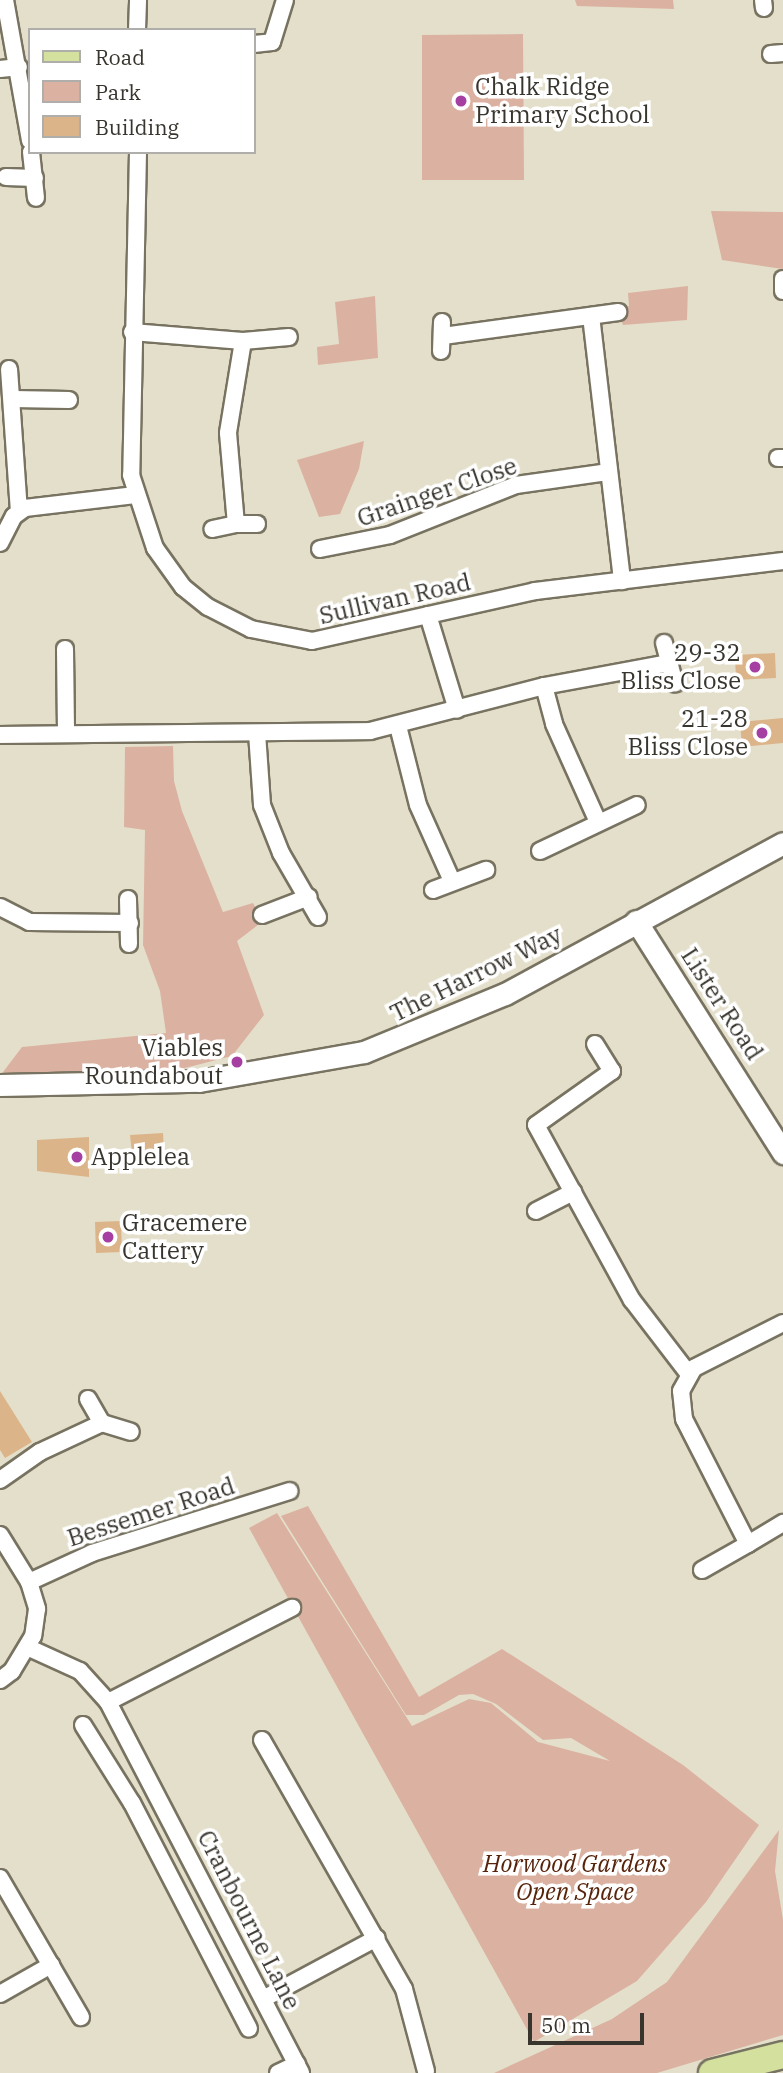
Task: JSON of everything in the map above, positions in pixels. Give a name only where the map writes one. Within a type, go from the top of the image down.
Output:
[{"type":"main road","points":[[712,2073],[783,2055]]},
{"type":"street","points":[[5,0],[28,128]]},
{"type":"street","points":[[137,28],[138,0]]},
{"type":"street","points":[[256,44],[272,42],[285,0]]},
{"type":"street","points":[[0,69],[19,67]]},
{"type":"street","points":[[32,154],[36,198]]},
{"type":"street","name":"Sullivan Road","points":[[138,154],[130,450],[135,495],[145,527],[170,572],[208,607],[251,629],[312,641],[535,591],[783,561]]},
{"type":"street","points":[[6,177],[35,178]]},
{"type":"street","points":[[783,279],[783,291]]},
{"type":"street","points":[[442,336],[618,312]]},
{"type":"street","points":[[591,316],[622,581]]},
{"type":"street","points":[[132,332],[243,341],[289,337]]},
{"type":"street","points":[[236,524],[228,433],[243,341]]},
{"type":"street","points":[[0,543],[19,511],[9,369]]},
{"type":"street","points":[[13,400],[69,400]]},
{"type":"street","name":"Grainger Close","points":[[320,549],[390,535],[516,485],[609,472]]},
{"type":"street","points":[[19,511],[135,495]]},
{"type":"street","points":[[214,530],[236,524],[257,524]]},
{"type":"street","points":[[428,615],[457,710]]},
{"type":"street","points":[[664,643],[675,684]]},
{"type":"street","points":[[65,649],[66,732]]},
{"type":"street","points":[[0,735],[66,732],[257,733],[398,726],[544,686],[668,663]]},
{"type":"street","points":[[544,686],[554,724],[598,822]]},
{"type":"street","points":[[398,726],[418,805],[452,881]]},
{"type":"street","points":[[257,733],[262,805],[281,853],[309,897],[318,917]]},
{"type":"street","points":[[540,851],[637,805]]},
{"type":"street","name":"The Harrow Way","points":[[0,1085],[199,1081],[327,1062],[463,1015],[783,843]]},
{"type":"street","points":[[433,890],[486,870]]},
{"type":"street","points":[[262,915],[309,897]]},
{"type":"street","points":[[128,899],[129,944]]},
{"type":"street","points":[[0,907],[29,922],[130,923]]},
{"type":"street","name":"Lister Road","points":[[636,921],[783,1153]]},
{"type":"street","points":[[595,1045],[612,1071],[536,1125],[632,1300],[688,1373]]},
{"type":"street","points":[[537,1211],[573,1192]]},
{"type":"street","points":[[748,1544],[684,1419],[681,1391],[688,1373],[783,1323]]},
{"type":"street","points":[[88,1399],[102,1423]]},
{"type":"street","points":[[0,1480],[40,1452],[102,1423],[131,1432]]},
{"type":"street","name":"Bessemer Road","points":[[29,1582],[92,1553],[290,1491]]},
{"type":"street","points":[[702,1570],[783,1524]]},
{"type":"street","points":[[0,1535],[29,1582],[37,1623],[27,1647],[0,1680]]},
{"type":"street","points":[[108,1702],[292,1608]]},
{"type":"street","name":"Cranbourne Lane","points":[[27,1647],[80,1671],[108,1702],[156,1788],[299,2069]]},
{"type":"street","name":"Cranbourne Lane","points":[[83,1725],[132,1802],[249,2028]]},
{"type":"street","points":[[262,1740],[404,1989],[426,2071]]},
{"type":"street","points":[[132,1802],[156,1788]]},
{"type":"street","points":[[0,1878],[81,2017]]},
{"type":"street","points":[[264,1999],[377,1938]]},
{"type":"street","points":[[0,1994],[51,1965]]},
{"type":"street","points":[[278,2073],[299,2069]]},
{"type":"green space","points":[[575,0],[673,0],[674,9],[577,6]]},
{"type":"green space","points":[[523,34],[524,180],[422,180],[422,35]]},
{"type":"green space","points":[[711,211],[783,212],[783,269],[722,260]]},
{"type":"green space","points":[[688,286],[687,320],[623,325],[618,312],[629,306],[628,293]]},
{"type":"green space","points":[[375,296],[378,358],[318,365],[317,347],[339,344],[335,302]]},
{"type":"green space","points":[[364,441],[359,469],[340,514],[319,517],[297,460]]},
{"type":"green space","points":[[173,746],[174,781],[182,811],[223,912],[253,903],[263,921],[237,941],[264,1015],[232,1056],[177,1070],[0,1076],[22,1047],[166,1033],[160,991],[143,945],[145,830],[124,827],[125,747]]},
{"type":"green space","name":"Horwood Gardens Open Space","points":[[308,1506],[419,1697],[502,1649],[683,1765],[759,1825],[706,1902],[637,1981],[534,2042],[249,1528],[277,1513],[412,1726],[469,1699],[491,1703],[538,1742],[610,1761],[571,1738],[543,1740],[496,1704],[473,1694],[459,1695],[424,1715],[406,1715],[281,1516]]},
{"type":"green space","points":[[779,1830],[775,1871],[783,1920],[783,2035],[657,2073],[494,2073],[612,2019],[667,1982]]},
{"type":"building","name":"29-32 Bliss Close","points":[[775,653],[776,678],[736,680],[735,655]]},
{"type":"building","name":"21-28 Bliss Close","points":[[783,718],[783,743],[742,747],[740,722]]},
{"type":"building","points":[[163,1133],[164,1152],[132,1154],[130,1135]]},
{"type":"building","points":[[89,1137],[89,1177],[37,1171],[37,1140]]},
{"type":"building","name":"Gracemere Cattery","points":[[121,1221],[122,1252],[96,1253],[95,1222]]},
{"type":"building","points":[[0,1391],[32,1442],[5,1458],[0,1450]]},
{"type":"place","name":"Chalk Ridge Primary School","points":[[461,101]]},
{"type":"place","name":"29-32 Bliss Close","points":[[755,667]]},
{"type":"place","name":"21-28 Bliss Close","points":[[762,733]]},
{"type":"place","name":"Viables Roundabout","points":[[237,1062]]},
{"type":"place","name":"Applelea","points":[[77,1157]]},
{"type":"place","name":"Gracemere Cattery","points":[[108,1237]]}]
